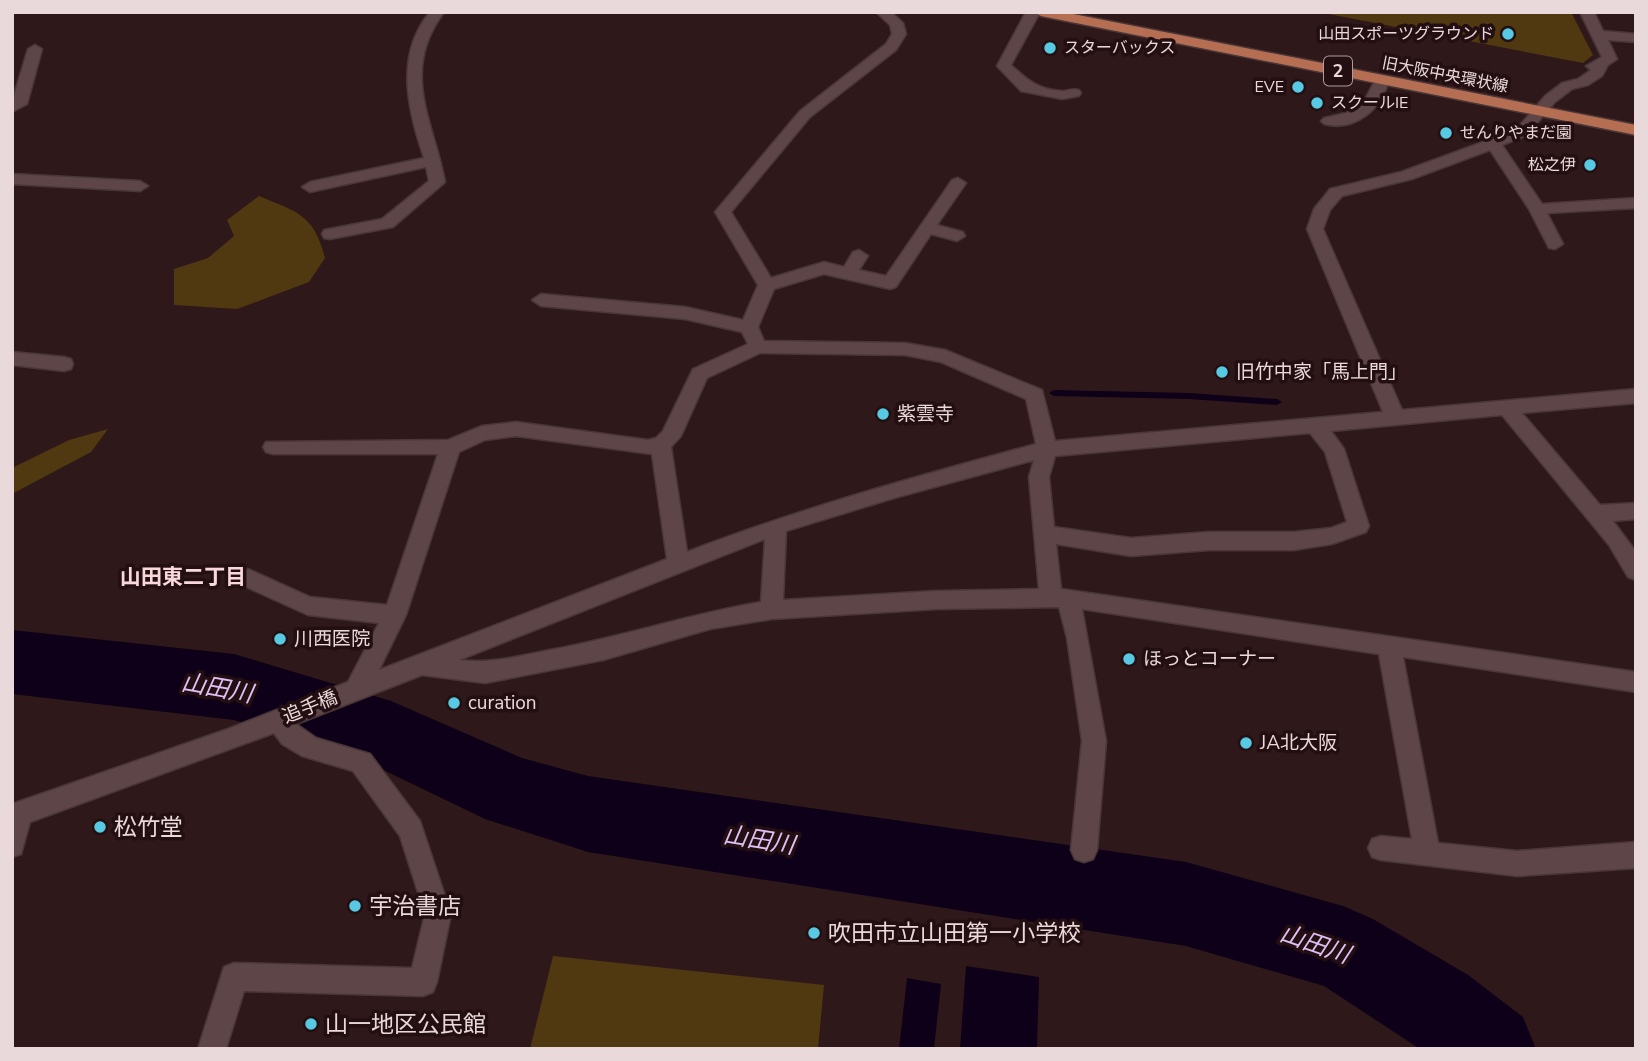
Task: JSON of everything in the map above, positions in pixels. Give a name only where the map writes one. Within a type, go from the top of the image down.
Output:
[{"type":"main road","name":"旧大阪中央環状線","points":[[1041,12],[1636,130]]},
{"type":"street","points":[[330,234],[387,223],[437,182],[434,161],[418,115],[414,57],[429,21],[437,12]]},
{"type":"street","points":[[767,285],[723,212],[805,114],[891,47],[899,34],[902,18],[883,12]]},
{"type":"street","points":[[1033,12],[1004,66],[1026,88],[1062,95],[1074,93]]},
{"type":"street","points":[[1395,416],[1315,229],[1322,209],[1336,192],[1406,176],[1494,145],[1521,132],[1567,86],[1583,82],[1597,73],[1601,65],[1610,59],[1587,12]]},
{"type":"street","points":[[1598,35],[1636,38]]},
{"type":"street","points":[[12,108],[20,104],[35,49]]},
{"type":"street","points":[[1329,121],[1348,121],[1376,102],[1382,80]]},
{"type":"street","points":[[1494,145],[1555,243]]},
{"type":"street","points":[[310,187],[434,161]]},
{"type":"street","points":[[12,179],[140,186]]},
{"type":"street","points":[[767,285],[824,268],[890,283],[958,183]]},
{"type":"street","points":[[1536,209],[1636,203]]},
{"type":"street","points":[[928,228],[957,236]]},
{"type":"street","points":[[848,274],[859,256]]},
{"type":"street","points":[[758,347],[749,327],[767,285]]},
{"type":"street","points":[[541,300],[685,313],[749,327]]},
{"type":"street","points":[[273,447],[450,447],[482,433],[516,429],[648,447],[661,445],[671,436],[700,374],[758,347],[905,349],[945,356],[1035,395],[1047,449],[1039,477],[1047,534],[1059,599],[1078,638],[1094,741],[1084,850]]},
{"type":"street","points":[[12,358],[64,364]]},
{"type":"street","name":"追手橋","points":[[16,816],[277,728],[357,688],[776,526],[894,490],[1047,449],[1636,396]]},
{"type":"street","points":[[1506,407],[1616,539],[1636,571]]},
{"type":"street","points":[[1047,534],[1131,547],[1209,541],[1294,541],[1332,536],[1359,526],[1335,449],[1316,426]]},
{"type":"street","points":[[661,445],[678,564]]},
{"type":"street","points":[[357,688],[378,654],[395,615],[419,552],[450,447]]},
{"type":"street","points":[[1595,514],[1636,511]]},
{"type":"street","points":[[772,610],[776,526]]},
{"type":"street","points":[[248,578],[308,606],[395,615]]},
{"type":"street","points":[[420,664],[485,673],[603,650],[710,621],[772,610],[936,600],[1059,599],[1636,682]]},
{"type":"street","points":[[1390,646],[1427,851]]},
{"type":"street","points":[[212,1049],[234,977],[423,982],[438,914],[411,830],[361,762],[311,748],[277,728]]},
{"type":"street","points":[[12,845],[16,816]]},
{"type":"street","points":[[1381,848],[1427,851],[1500,863],[1573,861],[1636,855]]},
{"type":"shaded area","name":"山田スポーツグラウンド","points":[[1318,12],[1571,12],[1593,55],[1583,63]]},
{"type":"shaded area","points":[[259,196],[302,216],[315,232],[325,258],[309,282],[237,309],[174,305],[174,269],[208,258],[234,236],[227,220]]},
{"type":"shaded area","points":[[108,429],[91,452],[12,494],[12,468],[69,440]]},
{"type":"shaded area","points":[[553,956],[824,985],[818,1049],[530,1049]]},
{"type":"shaded area","points":[[966,966],[1039,977],[1037,1049],[960,1049]]},
{"type":"shaded area","points":[[907,978],[941,984],[934,1049],[899,1049]]},
{"type":"waterway","points":[[1054,393],[1189,396],[1277,402]]},
{"type":"waterway","name":"山田川","points":[[12,662],[234,687],[391,736],[513,793],[588,814],[1186,904],[1343,949],[1437,1006],[1491,1049]]},
{"type":"place","name":"山田スポーツグラウンド","points":[[1508,34]]},
{"type":"place","name":"スターバックス","points":[[1050,48]]},
{"type":"place","name":"EVE","points":[[1298,87]]},
{"type":"place","name":"スクールIE","points":[[1317,103]]},
{"type":"place","name":"せんりやまだ園","points":[[1446,133]]},
{"type":"place","name":"松之伊","points":[[1590,165]]},
{"type":"place","name":"旧竹中家「馬上門」","points":[[1222,372]]},
{"type":"place","name":"紫雲寺","points":[[883,414]]},
{"type":"place","name":"川西医院","points":[[280,639]]},
{"type":"place","name":"ほっとコーナー","points":[[1129,659]]},
{"type":"place","name":"curation","points":[[454,703]]},
{"type":"place","name":"JA北大阪","points":[[1246,743]]},
{"type":"place","name":"松竹堂","points":[[100,827]]},
{"type":"place","name":"宇治書店","points":[[355,906]]},
{"type":"place","name":"吹田市立山田第一小学校","points":[[814,933]]},
{"type":"place","name":"山一地区公民館","points":[[311,1024]]},
{"type":"district","name":"山田東二丁目","points":[[183,577]]}]
